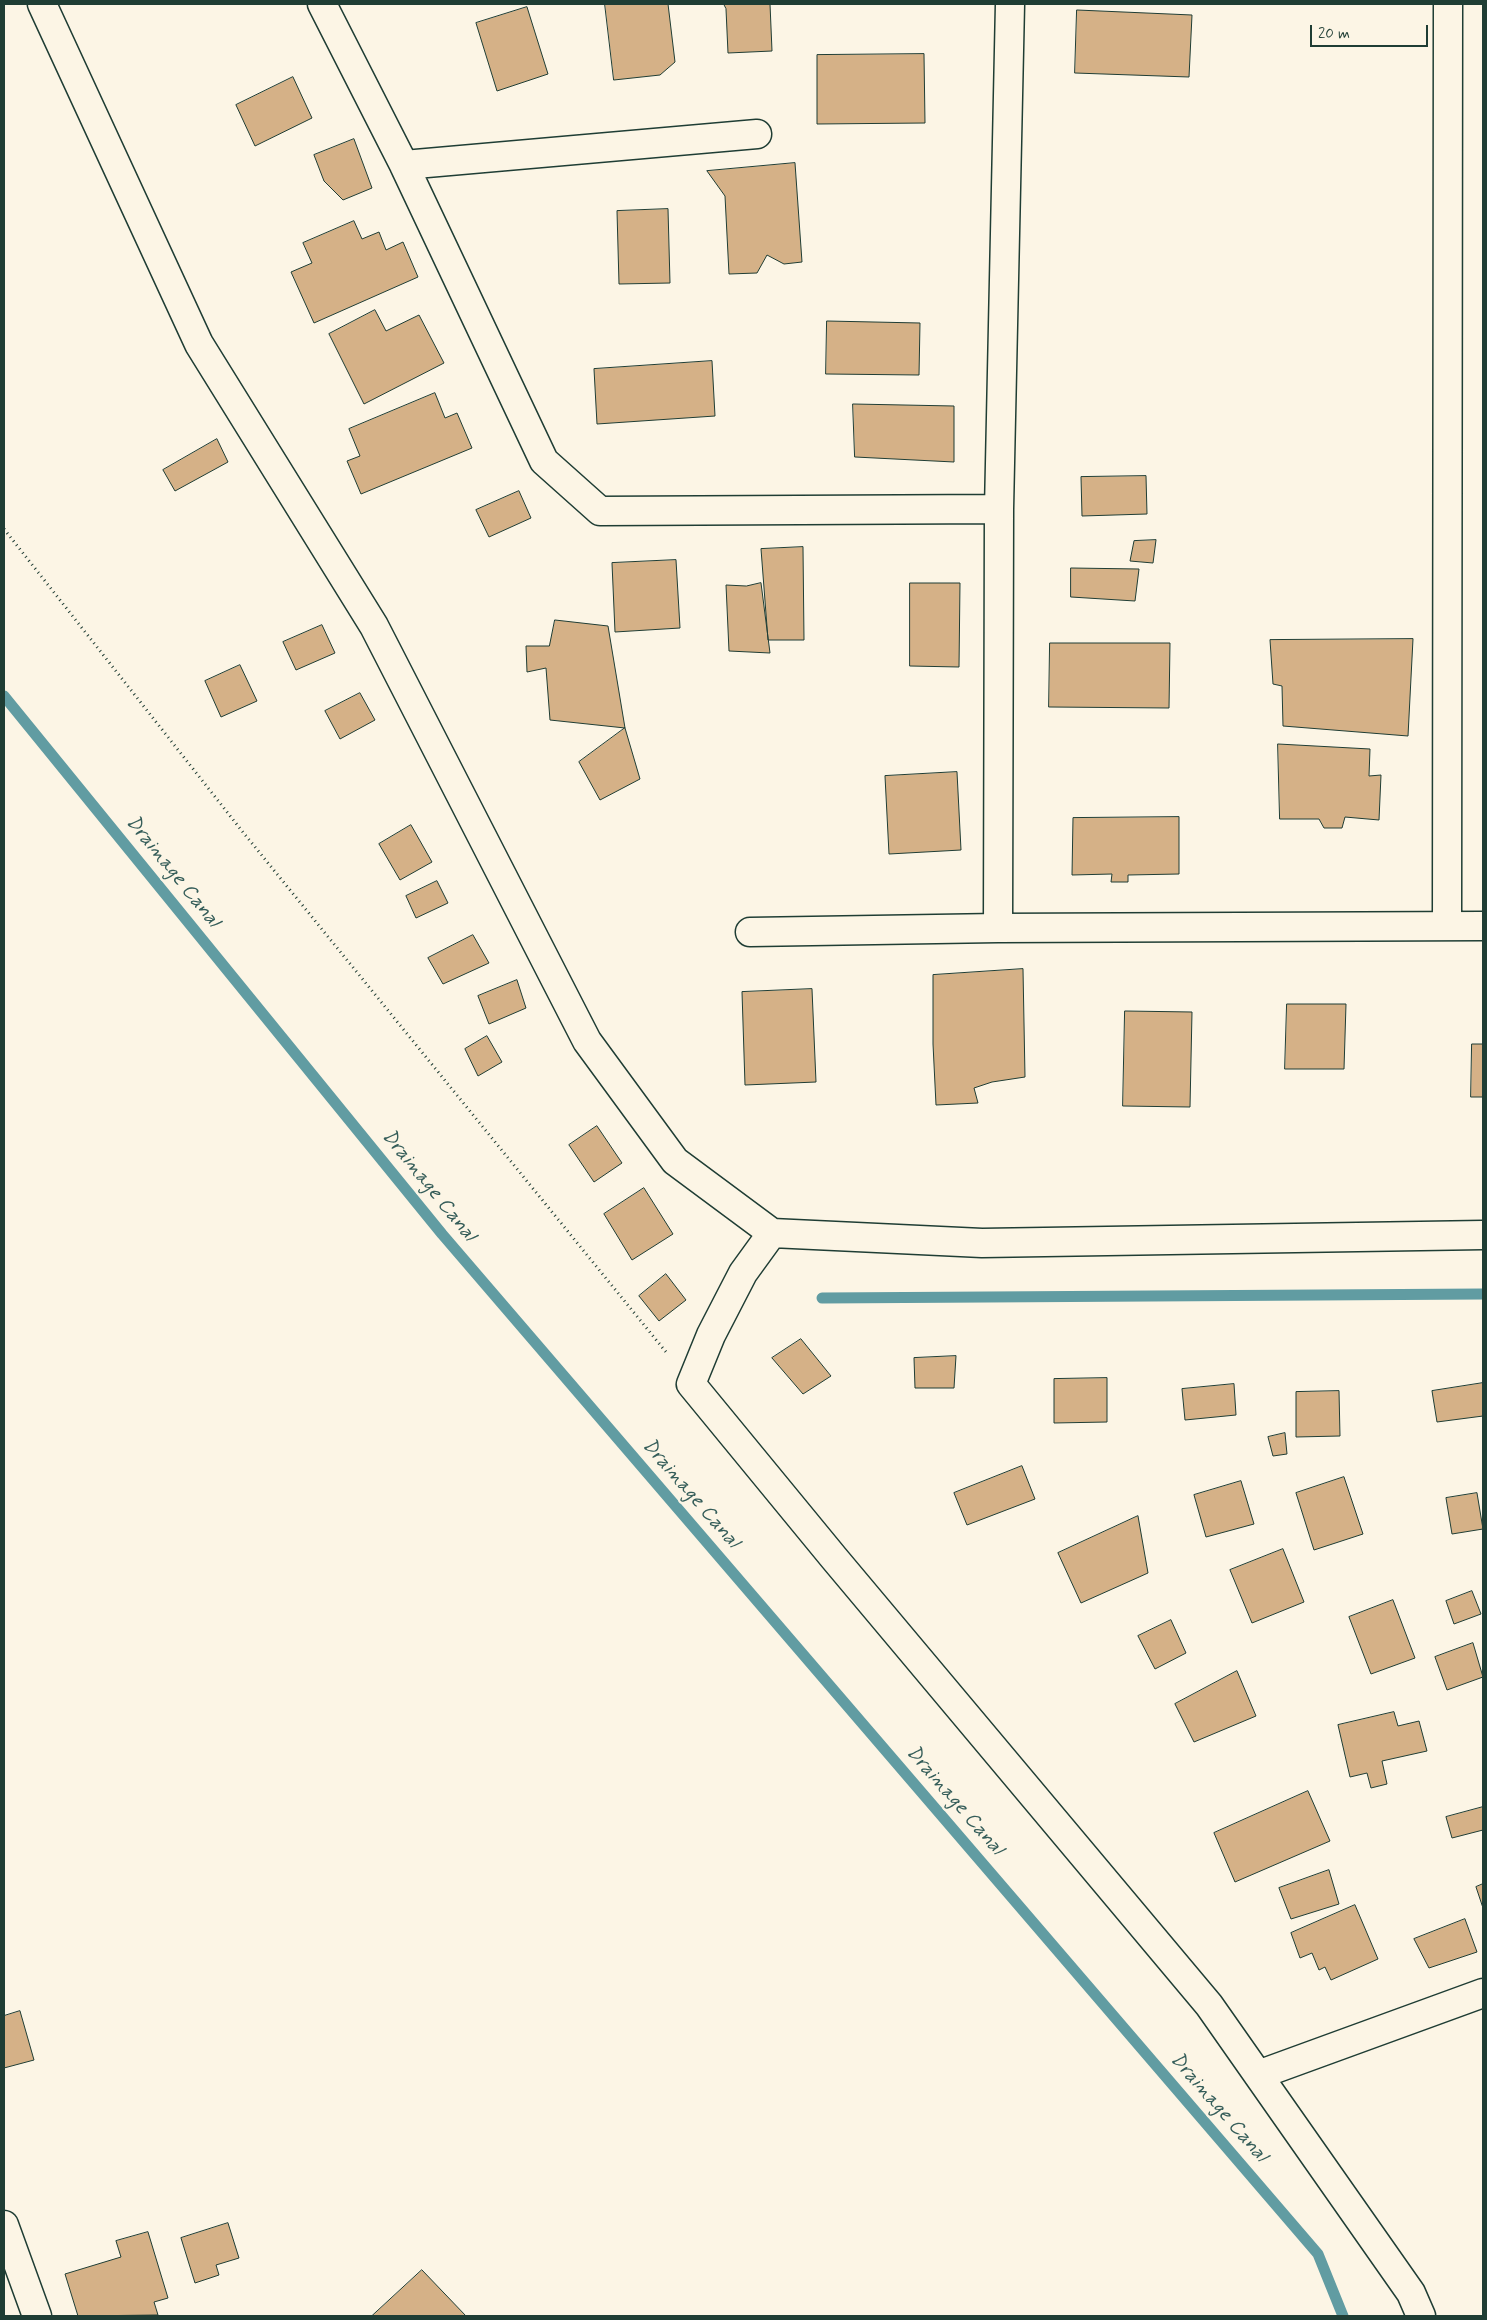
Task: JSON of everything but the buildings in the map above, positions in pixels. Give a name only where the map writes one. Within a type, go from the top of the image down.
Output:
[{"type":"street","points":[[42,4],[199,344],[374,626],[586,1042],[675,1161],[772,1233],[982,1243],[1483,1235]]},
{"type":"street","points":[[322,4],[404,165],[544,462],[600,511],[999,509]]},
{"type":"street","points":[[998,928],[999,509],[1010,4]]},
{"type":"street","points":[[1447,926],[1448,4]]},
{"type":"street","points":[[404,165],[757,134]]},
{"type":"street","points":[[750,932],[998,928],[1483,926]]},
{"type":"street","points":[[772,1233],[743,1273],[711,1335],[691,1384],[1209,2005],[1411,2293],[1421,2316]]},
{"type":"street","points":[[1258,2075],[1483,1993]]},
{"type":"street","points":[[4,2225],[37,2316]]},
{"type":"path","points":[[4,529],[242,830],[691,1384]]},
{"type":"waterway","name":"Drainage Canal","points":[[4,696],[442,1234],[1318,2254],[1343,2316]]},
{"type":"waterway","points":[[822,1298],[1483,1294]]}]
